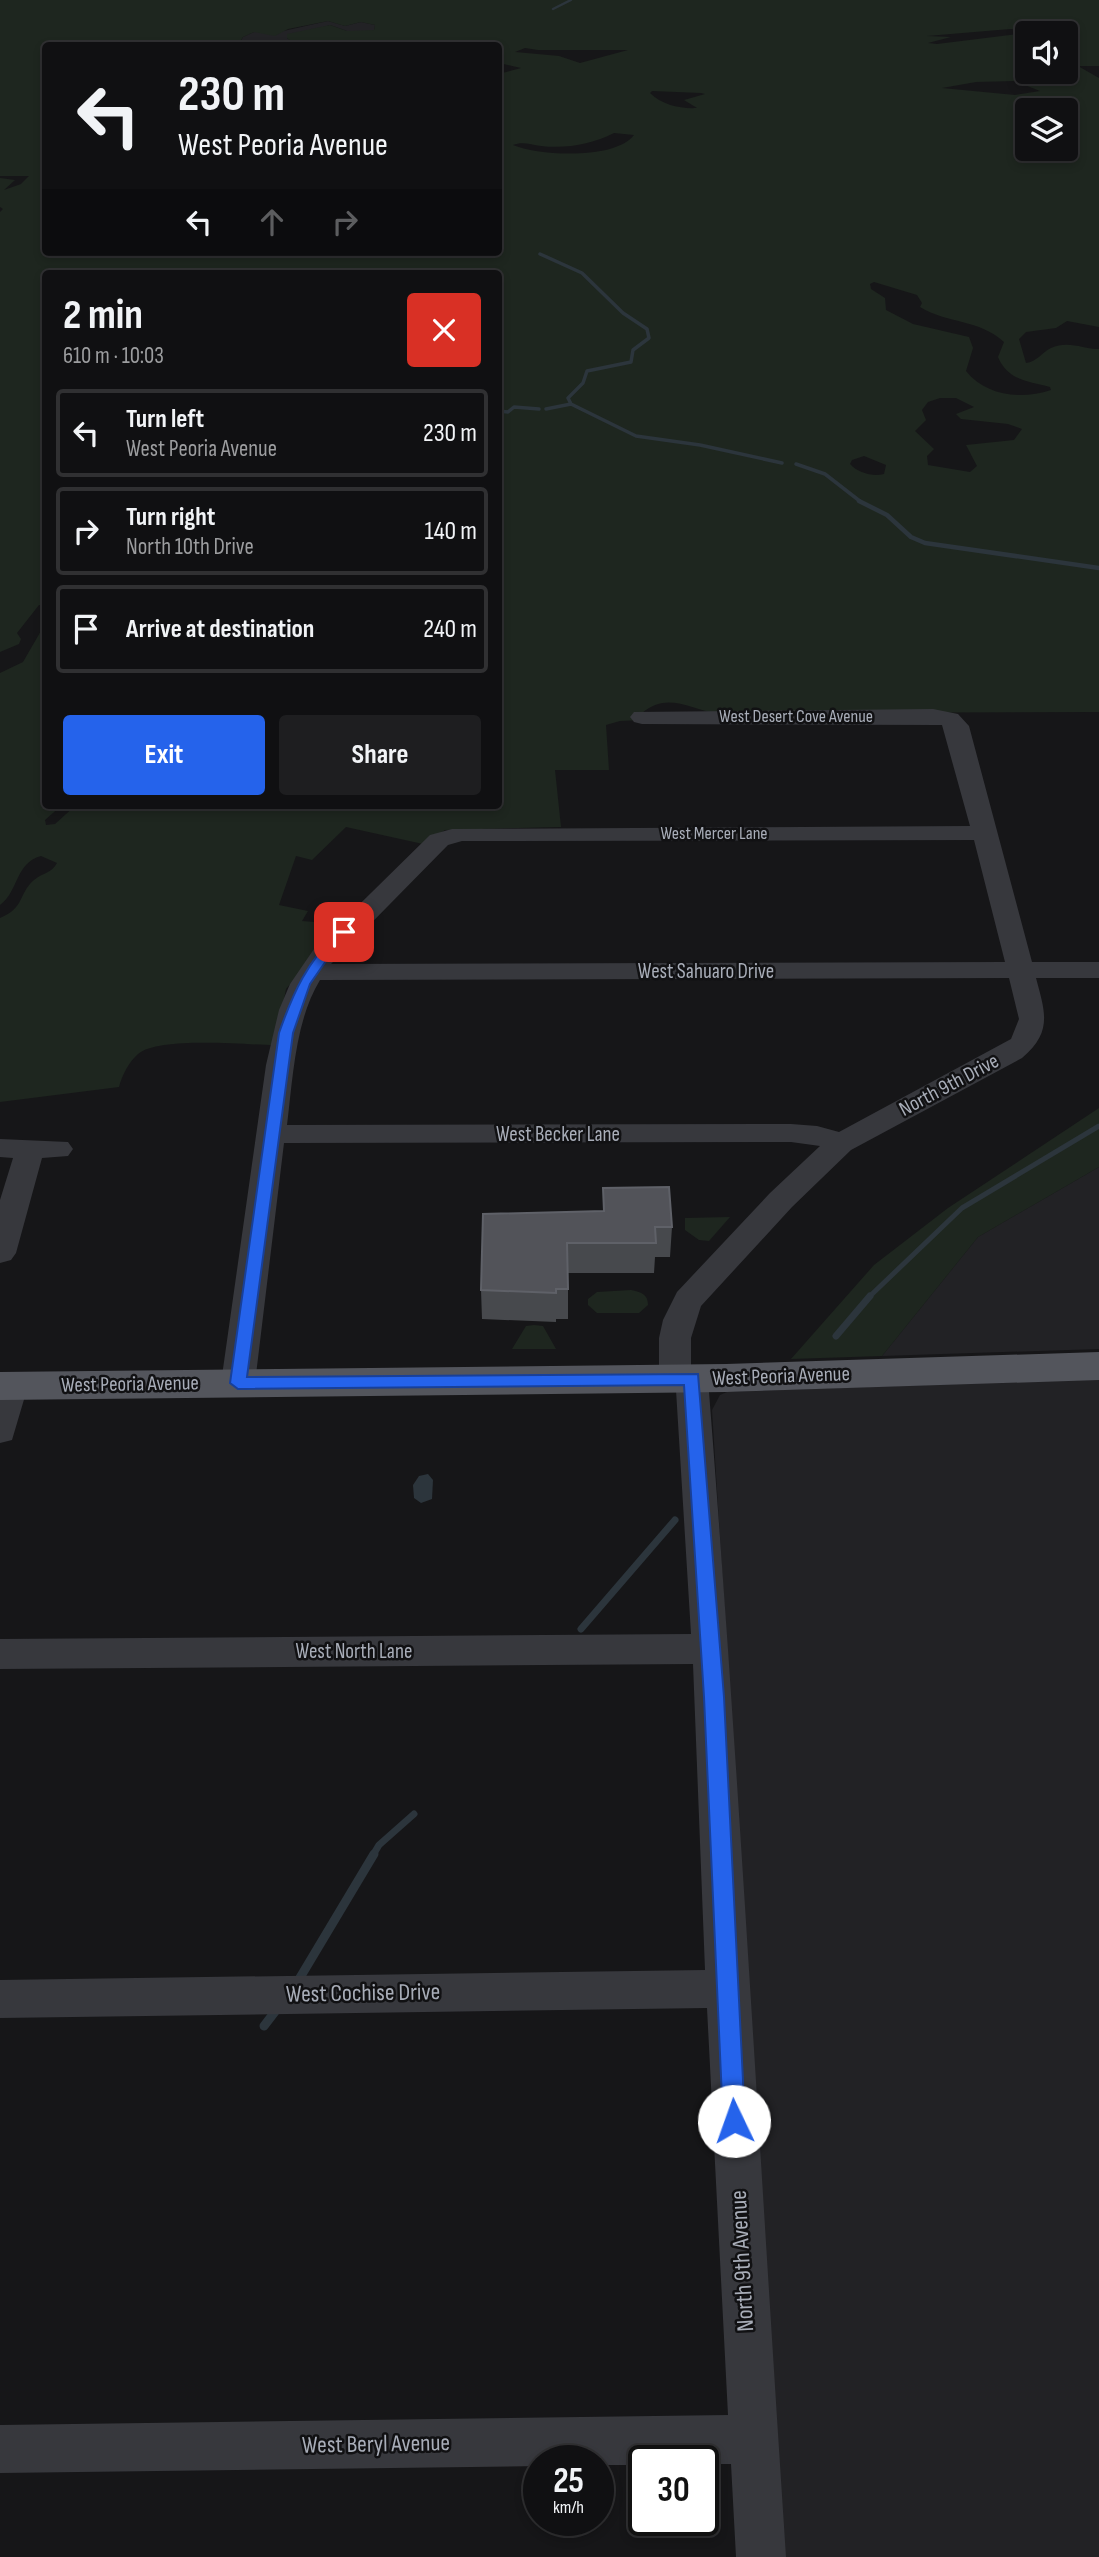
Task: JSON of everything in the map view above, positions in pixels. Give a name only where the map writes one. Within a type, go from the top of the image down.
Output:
[{"type":"main road","name":"West Peoria Avenue","points":[[6,1386],[684,1379],[1099,1366]]},
{"type":"street","name":"West Desert Cove Avenue","points":[[642,717],[920,716],[950,719]]},
{"type":"street","name":"North 9th Drive","points":[[684,1379],[674,1334],[677,1320],[688,1300],[781,1200],[841,1143],[950,1087],[1023,1043],[1034,1019],[957,726],[950,719]]},
{"type":"street","name":"West Mercer Lane","points":[[312,972],[323,955],[355,920],[446,836],[984,833]]},
{"type":"street","name":"West Sahuaro Drive","points":[[312,972],[1099,970]]},
{"type":"street","points":[[238,1383],[273,1135],[272,1119],[286,1033],[304,984],[312,972]]},
{"type":"street","name":"West Becker Lane","points":[[273,1135],[791,1133],[817,1135],[841,1143]]},
{"type":"street","points":[[0,1253],[29,1149]]},
{"type":"street","name":"North 9th Avenue","points":[[684,1379],[714,1697],[727,1989],[761,2557]]},
{"type":"street","points":[[0,1431],[6,1386]]},
{"type":"street","name":"West North Lane","points":[[0,1654],[709,1649]]},
{"type":"street","name":"West Cochise Drive","points":[[0,1999],[727,1989]]},
{"type":"street","name":"West Beryl Avenue","points":[[0,2449],[753,2439]]},
{"type":"shaded area","points":[[0,0],[1099,0],[1099,66],[1078,66],[1099,78],[1099,327],[1067,321],[1056,328],[1026,332],[1019,339],[1026,363],[1057,346],[1099,349],[1099,712],[714,713],[676,703],[651,707],[642,713],[642,720],[606,725],[609,770],[555,770],[561,827],[445,830],[423,844],[346,827],[312,860],[296,856],[279,905],[308,911],[302,921],[340,924],[286,989],[275,1045],[183,1043],[149,1048],[132,1061],[119,1087],[0,1102],[0,918],[14,910],[29,885],[57,863],[41,856],[26,865],[11,892],[0,905],[0,673],[23,662],[42,629],[42,809],[57,809],[45,820],[46,825],[55,824],[72,809],[502,809],[502,270],[42,270],[42,605],[39,605],[17,633],[21,639],[19,644],[0,652],[0,212],[3,209],[0,207],[0,178],[15,180],[4,190],[21,184],[29,176],[0,176]],"holes":[[[525,48],[538,50],[628,50],[580,63],[559,56],[515,52]],[[650,93],[701,93],[705,94],[684,100],[697,108],[678,107],[660,101]],[[614,133],[634,135],[611,149],[576,154],[540,152],[513,145],[524,143],[560,147],[579,145]],[[874,282],[917,295],[922,303],[920,307],[974,325],[994,335],[1004,342],[998,357],[1007,371],[1020,379],[1050,387],[1051,390],[1016,395],[994,391],[984,386],[966,371],[973,348],[969,337],[913,324],[886,310],[885,298],[871,289],[870,284]],[[940,398],[956,398],[974,407],[956,414],[961,419],[1008,424],[1022,429],[1014,440],[966,445],[977,466],[970,472],[928,465],[927,456],[934,449],[915,431],[926,420],[922,410],[928,402]],[[864,456],[886,465],[884,474],[866,474],[850,464],[852,460]]]},
{"type":"shaded area","points":[[328,21],[345,26],[361,22],[375,25],[374,31],[347,31],[330,25],[287,38],[293,42],[240,42],[243,37],[254,32],[279,32]]},
{"type":"shaded area","points":[[1099,1108],[1099,1167],[978,1237],[882,1356],[791,1359],[874,1265],[948,1208]]},
{"type":"shaded area","points":[[1099,1167],[1099,1349],[882,1356],[978,1237]]},
{"type":"shaded area","points":[[730,1217],[709,1241],[699,1240],[685,1230],[685,1218]]},
{"type":"shaded area","points":[[631,1290],[647,1298],[648,1305],[639,1313],[597,1313],[588,1305],[588,1299],[597,1292]]},
{"type":"shaded area","points":[[526,1326],[543,1326],[556,1349],[512,1349]]},
{"type":"shaded area","points":[[1099,1379],[1099,2557],[784,2557],[712,1410],[720,1395],[727,1392]]},
{"type":"shaded area","points":[[428,1474],[433,1480],[432,1499],[421,1503],[414,1498],[413,1485],[419,1476]]},
{"type":"building","points":[[669,1187],[672,1227],[655,1227],[656,1243],[567,1243],[568,1289],[556,1289],[556,1293],[481,1290],[483,1214],[604,1211],[603,1188]]},
{"type":"waterway","points":[[553,9],[571,0]]},
{"type":"waterway","points":[[540,254],[582,273],[623,313],[647,329],[649,338],[633,350],[631,362],[587,371],[583,383],[568,398],[571,404]]},
{"type":"waterway","points":[[546,409],[571,404]]},
{"type":"waterway","points":[[571,404],[636,436],[700,445],[782,463]]},
{"type":"waterway","points":[[502,411],[508,412],[514,407],[539,409]]},
{"type":"waterway","points":[[796,464],[825,474],[861,502]]},
{"type":"waterway","points":[[861,502],[887,515],[911,537],[925,543],[1099,568]]},
{"type":"waterway","points":[[870,1296],[962,1208],[1099,1126]]},
{"type":"waterway","points":[[836,1336],[870,1296]]},
{"type":"waterway","points":[[581,1629],[675,1520]]},
{"type":"waterway","points":[[373,1855],[379,1845],[414,1814]]},
{"type":"waterway","points":[[298,1981],[374,1854]]},
{"type":"waterway","points":[[264,2026],[277,2009]]},
{"type":"route","points":[[344,932],[323,955],[304,984],[286,1033],[272,1119],[273,1135],[238,1383],[692,1379],[714,1697],[734,2121]]}]
